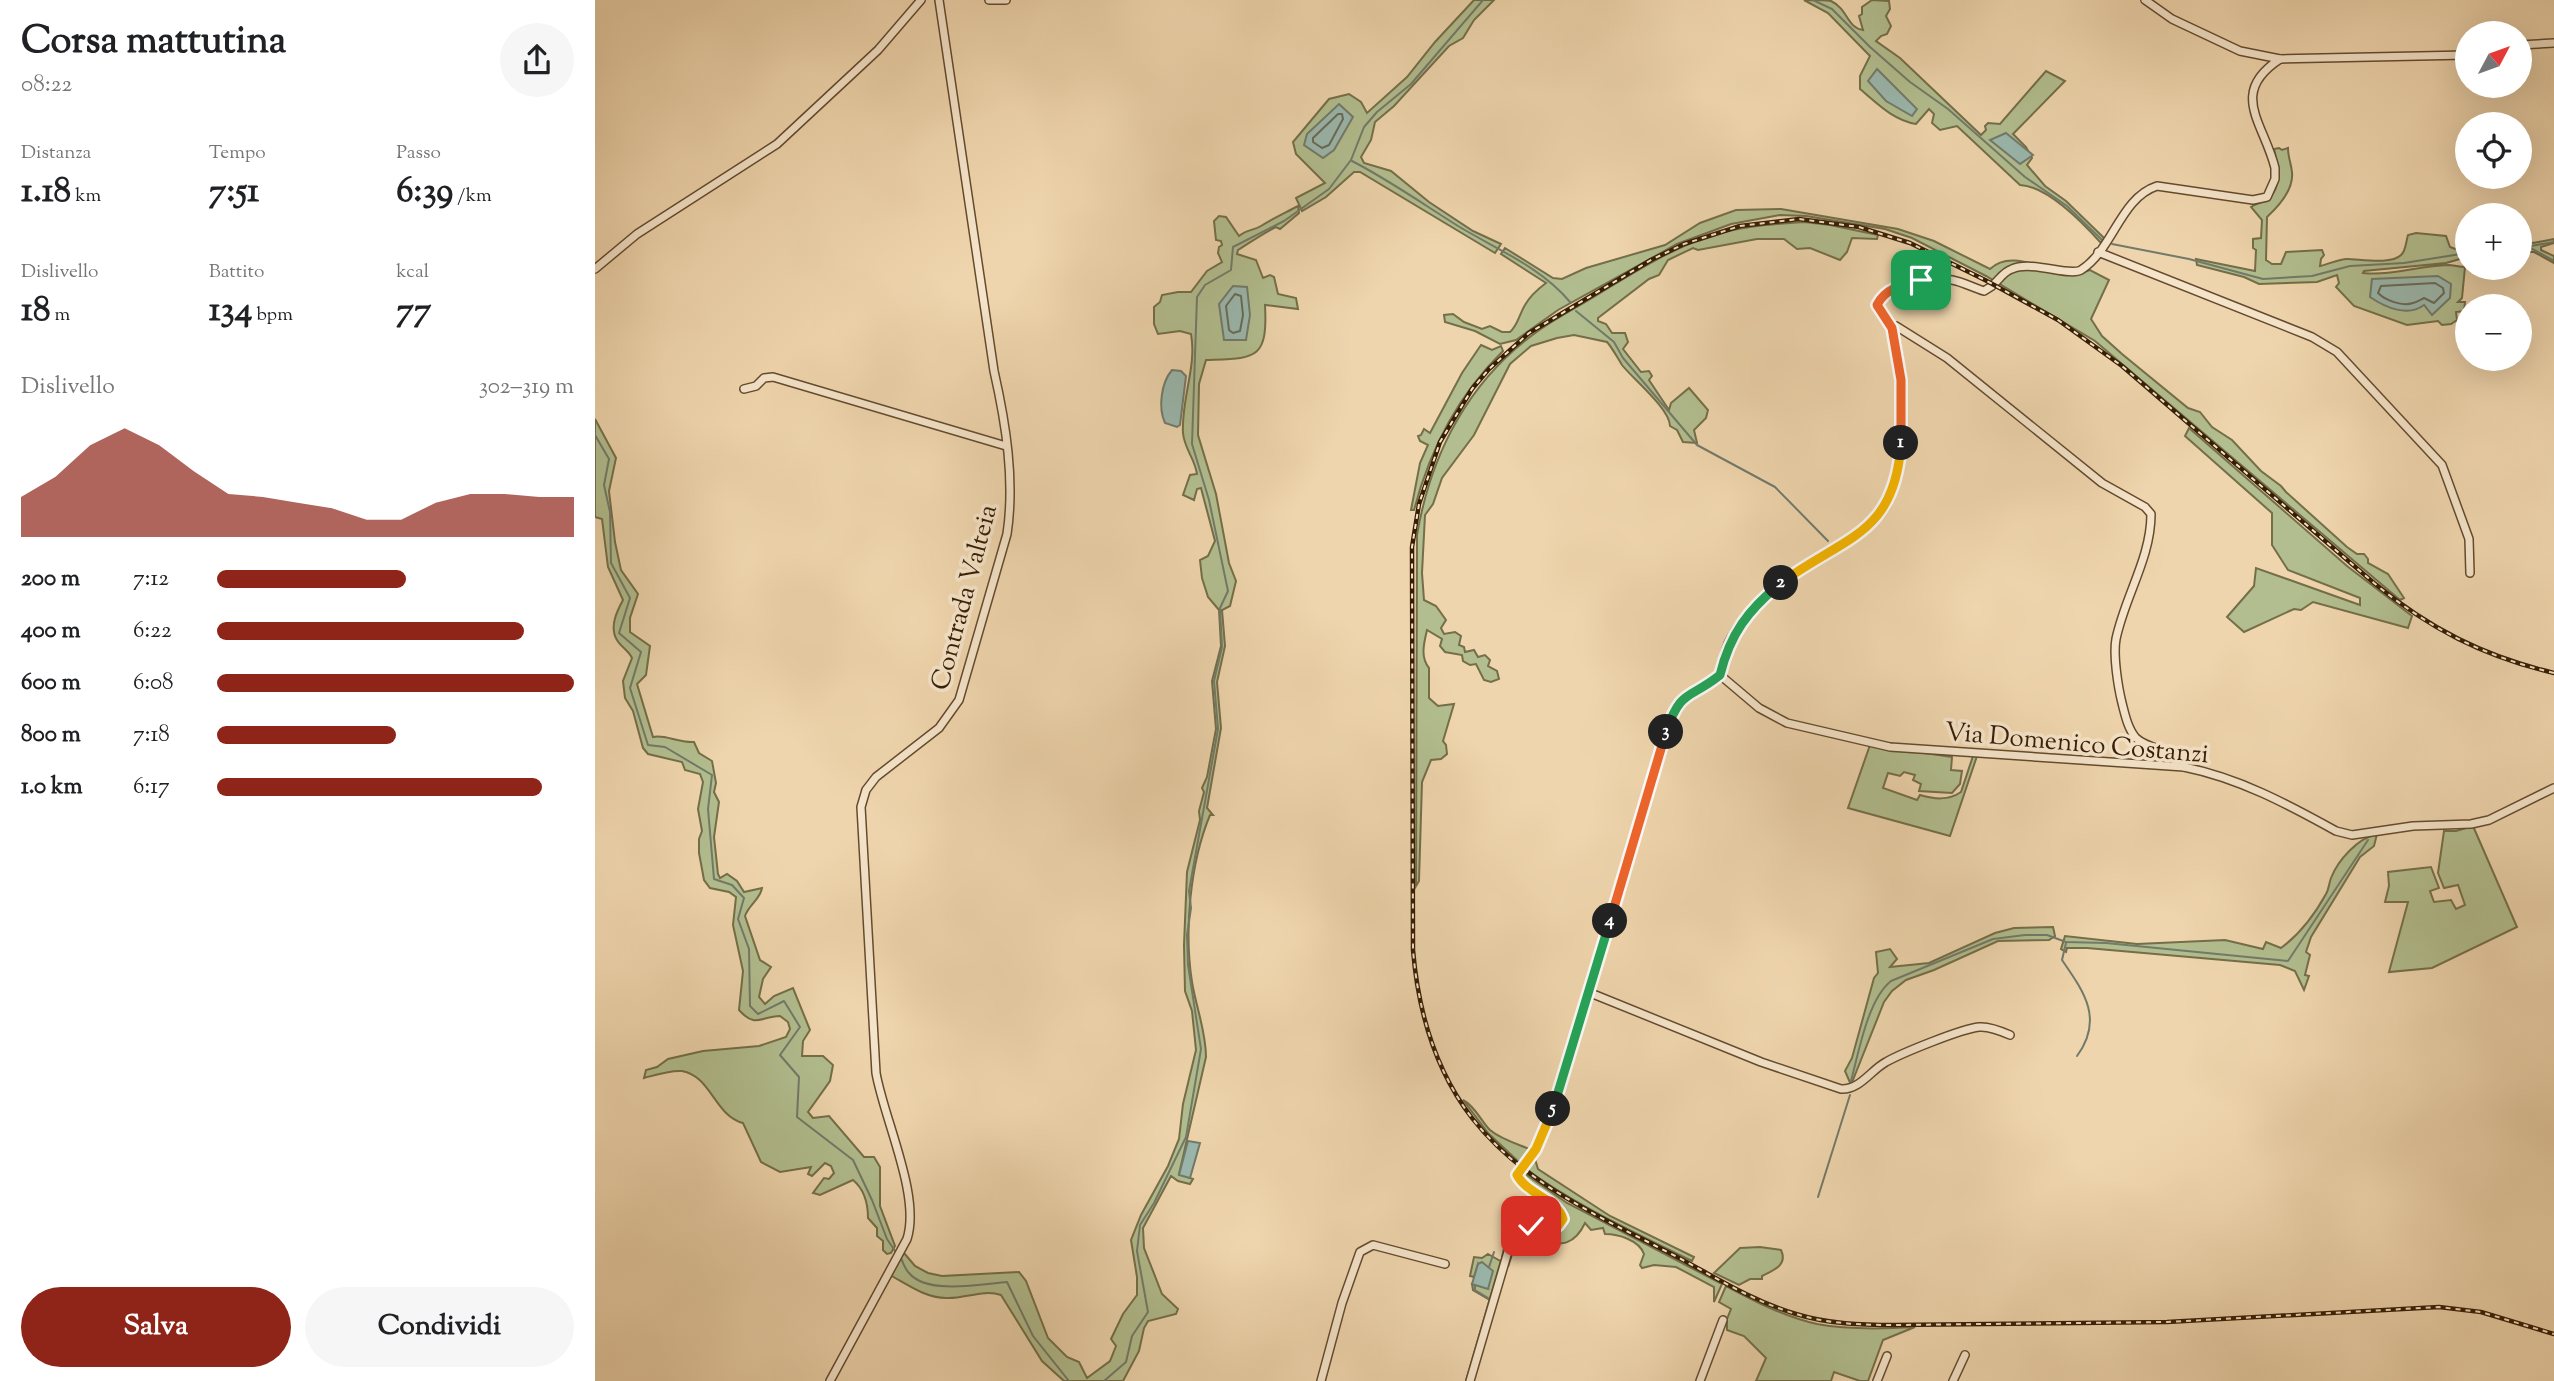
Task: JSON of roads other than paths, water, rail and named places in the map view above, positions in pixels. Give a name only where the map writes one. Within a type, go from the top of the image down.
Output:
[{"type":"street","points":[[595,269],[637,234],[777,144],[878,50],[921,0]]},
{"type":"street","name":"Contrada Valteia","points":[[830,1381],[907,1239],[911,1220],[909,1200],[876,1073],[861,807],[866,790],[876,777],[939,728],[959,699],[1007,534],[1011,485],[1001,400],[994,371],[939,0]]},
{"type":"street","points":[[989,0],[1006,0]]},
{"type":"street","points":[[2145,0],[2172,19],[2240,51],[2280,60],[2455,55]]},
{"type":"street","points":[[2532,44],[2554,43]]},
{"type":"street","points":[[1470,1381],[1512,1238],[1526,1227],[1558,1226],[1562,1223],[1561,1212],[1527,1188],[1517,1175],[1532,1156],[1543,1135],[1673,712],[1681,700],[1720,675],[1728,644],[1742,621],[1759,603],[1799,569],[1871,525],[1887,505],[1897,477],[1902,430],[1901,380],[1892,328],[1877,305],[1880,299],[1895,288],[1935,278],[1955,281],[1984,291],[2016,267],[2038,265],[2076,272],[2098,252],[2138,197],[2157,186],[2253,200],[2267,197],[2275,179],[2275,168],[2252,105],[2252,91],[2257,78],[2280,60]]},
{"type":"street","points":[[2098,252],[2312,337],[2337,352],[2442,466],[2469,539],[2470,573]]},
{"type":"street","points":[[1892,328],[1896,326],[1947,358],[2102,483],[2151,514],[2151,534],[2116,641],[2119,691],[2130,731],[2144,743],[2174,753],[2184,762],[2184,767]]},
{"type":"street","points":[[744,389],[756,386],[764,378],[773,377],[1006,446]]},
{"type":"street","name":"Via Domenico Costanzi","points":[[1720,675],[1773,717],[1802,727],[1890,747],[2184,767],[2244,784],[2336,831],[2352,835],[2413,826],[2471,824],[2489,820],[2554,788]]},
{"type":"street","points":[[1588,992],[1761,1062],[1841,1089],[1851,1089],[1885,1062],[1961,1033],[1980,1027],[2010,1035]]},
{"type":"street","points":[[1321,1381],[1342,1303],[1360,1252],[1373,1245],[1445,1264]]},
{"type":"street","points":[[1700,1381],[1723,1320]]},
{"type":"street","points":[[1953,1381],[1965,1355]]},
{"type":"street","points":[[1877,1381],[1887,1356]]},
{"type":"water","points":[[1877,69],[1917,109],[1912,116],[1886,101],[1868,81]]},
{"type":"water","points":[[1339,104],[1353,117],[1334,150],[1323,158],[1304,145],[1307,134]]},
{"type":"water","points":[[2006,133],[2033,155],[2020,164],[1990,140]]},
{"type":"water","points":[[2438,276],[2451,284],[2450,298],[2432,315],[2424,305],[2418,309],[2397,310],[2370,297],[2372,279]]},
{"type":"water","points":[[1233,286],[1247,287],[1250,315],[1246,340],[1224,340],[1219,304]]},
{"type":"water","points":[[1172,370],[1181,371],[1186,376],[1180,425],[1177,427],[1165,423],[1161,403],[1163,389]]},
{"type":"water","points":[[1188,1141],[1200,1143],[1190,1178],[1179,1175]]},
{"type":"water","points":[[1482,1262],[1493,1271],[1488,1289],[1472,1284],[1478,1264]]},
{"type":"waterway","points":[[1104,1381],[1126,1362],[1132,1336],[1148,1312],[1137,1251],[1140,1225],[1154,1203],[1186,1137],[1201,1049],[1188,965],[1187,935],[1191,908],[1189,891],[1218,729],[1214,681],[1222,647],[1220,608],[1228,591],[1209,500],[1192,444],[1197,297],[1205,285],[1231,270],[1233,247],[1284,221],[1329,189],[1351,160],[1364,127],[1377,112],[1411,84],[1483,0]]},
{"type":"waterway","points":[[1813,0],[1832,9],[1910,82],[1948,109],[2025,177],[2067,206],[2102,240]]},
{"type":"waterway","points":[[1352,161],[1532,269],[1570,302]]},
{"type":"waterway","points":[[2532,246],[2554,242]]},
{"type":"waterway","points":[[2112,244],[2189,259],[2263,279],[2312,276],[2350,266],[2404,263],[2455,255]]},
{"type":"waterway","points":[[2532,249],[2554,261]]},
{"type":"waterway","points":[[1576,311],[1614,342],[1623,358],[1697,445],[1775,487],[1828,541]]},
{"type":"waterway","points":[[595,435],[609,459],[604,485],[610,512],[611,563],[630,598],[619,633],[641,652],[630,688],[648,745],[665,747],[712,775],[708,809],[714,879],[732,885],[744,898],[738,919],[749,949],[750,1006],[758,1014],[784,1001],[800,1027],[780,1055],[799,1077],[797,1117],[853,1160],[887,1239],[897,1254]]},
{"type":"waterway","points":[[1850,1085],[1870,1015],[1876,1001],[1891,981],[1993,939],[2025,935],[2047,935],[2066,942],[2106,943],[2288,961],[2368,840]]},
{"type":"waterway","points":[[2066,943],[2062,960],[2084,995],[2090,1018],[2085,1043],[2077,1056]]},
{"type":"waterway","points":[[1818,1197],[1850,1095]]},
{"type":"waterway","points":[[1502,1257],[1508,1231]]},
{"type":"waterway","points":[[1489,1267],[1494,1252]]},
{"type":"waterway","points":[[901,1258],[909,1273],[928,1284],[970,1286],[1007,1282],[1033,1336],[1069,1381]]},
{"type":"waterway","points":[[1466,1381],[1501,1260]]},
{"type":"waterway","points":[[1475,1286],[1475,1290],[1488,1298]]},
{"type":"railway","points":[[2554,673],[2481,649],[2416,614],[2374,583],[2122,366],[2058,320],[1910,243],[1859,227],[1799,219],[1740,226],[1684,244],[1651,260],[1529,333],[1489,369],[1472,389],[1440,442],[1419,504],[1412,547],[1413,950],[1419,995],[1438,1060],[1459,1099],[1493,1142],[1542,1182],[1596,1215],[1751,1297],[1796,1314],[1833,1322],[1895,1325],[2167,1322],[2439,1307],[2481,1312],[2554,1334]]}]
